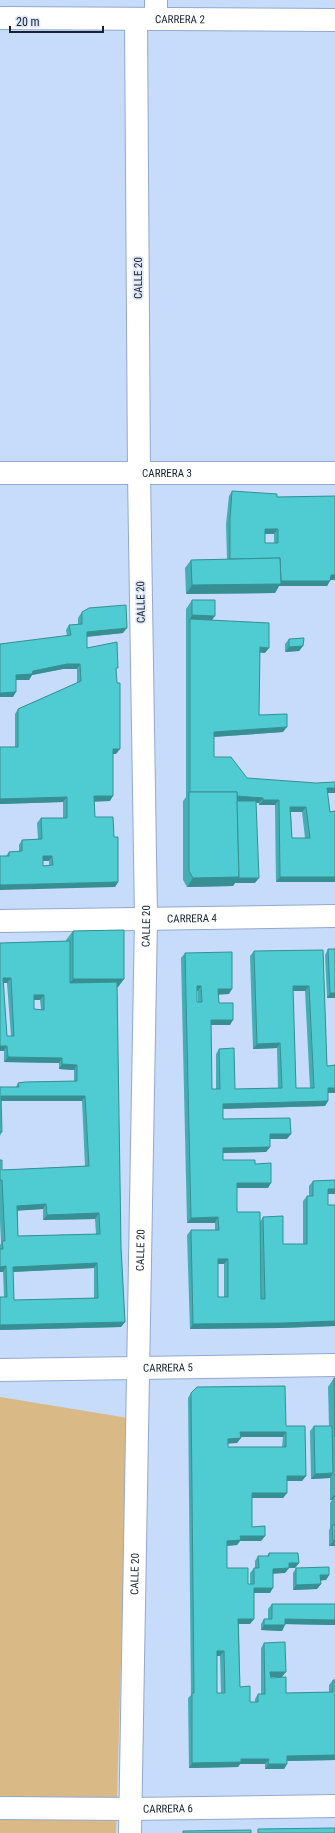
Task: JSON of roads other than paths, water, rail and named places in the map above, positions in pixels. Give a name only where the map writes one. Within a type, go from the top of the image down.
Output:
[{"type":"street","name":"CARRERA 2","points":[[0,18],[149,12],[335,20]]},
{"type":"street","name":"CALLE 20","points":[[130,1833],[146,918],[139,474],[149,12]]},
{"type":"street","name":"CARRERA 3","points":[[0,473],[335,473]]},
{"type":"street","name":"CARRERA 4","points":[[0,921],[335,916]]},
{"type":"street","name":"CARRERA 5","points":[[0,1370],[335,1365]]},
{"type":"street","name":"CARRERA 6","points":[[0,1808],[130,1809],[335,1806]]}]
